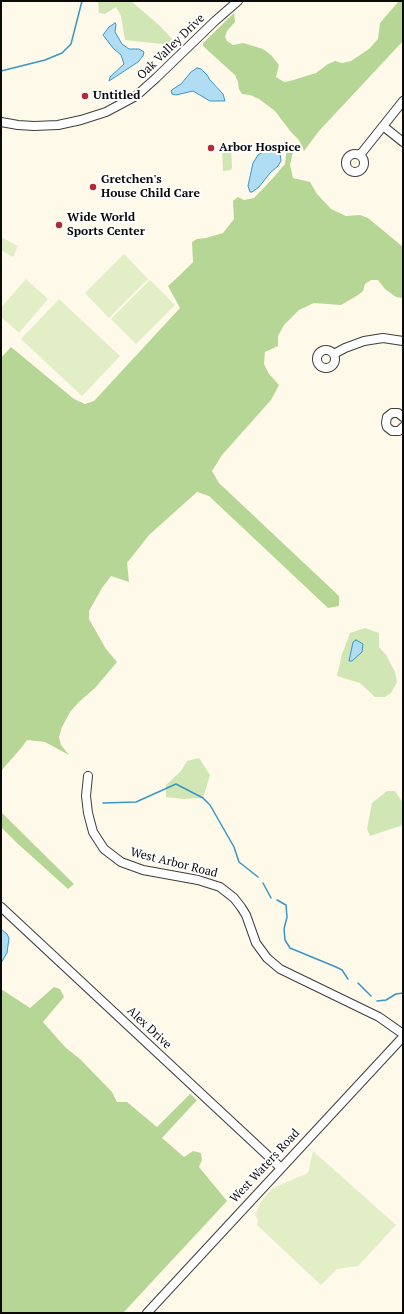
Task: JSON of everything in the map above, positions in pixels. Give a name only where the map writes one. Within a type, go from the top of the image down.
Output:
[{"type":"street","name":"Oak Valley Drive","points":[[1,122],[34,126],[58,125],[106,112],[136,96],[238,1]]},
{"type":"street","points":[[360,155],[403,101]]},
{"type":"street","points":[[383,126],[403,142]]},
{"type":"street","points":[[334,354],[364,341],[383,338],[403,341]]},
{"type":"street","points":[[403,417],[398,413],[392,413],[387,417],[386,423],[387,427],[392,431],[399,431],[403,427]]},
{"type":"street","name":"West Arbor Road","points":[[88,776],[86,796],[88,813],[93,832],[104,849],[121,862],[143,870],[198,880],[220,887],[234,898],[241,907],[246,915],[256,943],[266,958],[280,968],[379,1017],[403,1035]]},
{"type":"street","name":"Alex Drive","points":[[1,906],[281,1168]]},
{"type":"street","name":"West Waters Road","points":[[147,1313],[403,1035]]},
{"type":"green space","points":[[98,1],[131,1],[160,26],[174,41],[171,45],[125,40],[121,16],[116,7],[105,14],[99,13]]},
{"type":"green space","points":[[399,1],[403,1],[403,41],[319,131],[304,151],[299,140],[275,111],[259,99],[250,95],[242,94],[235,75],[203,46],[203,43],[234,13],[235,22],[227,31],[225,37],[227,41],[233,45],[243,43],[263,49],[271,55],[279,65],[276,77],[284,82],[290,81],[316,73],[328,64],[335,61],[342,63],[351,61],[369,49],[378,39],[380,23]]},
{"type":"green space","points":[[225,145],[231,145],[232,168],[231,170],[223,171],[222,149],[225,149]]},
{"type":"green space","points":[[287,147],[294,147],[290,165],[293,178],[310,182],[317,194],[331,209],[346,216],[360,215],[368,218],[403,247],[403,298],[396,297],[385,289],[378,280],[371,280],[365,284],[363,291],[341,305],[314,303],[299,310],[284,325],[278,336],[278,346],[265,352],[264,364],[269,374],[279,385],[271,400],[222,455],[212,471],[219,483],[339,596],[339,606],[328,608],[209,496],[197,492],[149,535],[127,563],[129,582],[111,576],[102,588],[89,611],[89,619],[106,649],[117,662],[95,688],[70,712],[62,727],[59,737],[61,745],[69,755],[45,742],[27,740],[1,771],[1,358],[11,347],[74,399],[85,404],[94,401],[180,308],[168,286],[193,262],[192,242],[197,239],[223,233],[234,219],[233,201],[238,197],[244,200],[254,198],[285,164]]},
{"type":"green space","points":[[1,237],[18,246],[13,257],[1,250]]},
{"type":"green space","points":[[124,254],[148,279],[109,318],[85,293]]},
{"type":"green space","points":[[26,279],[48,299],[19,333],[1,317],[1,308]]},
{"type":"green space","points":[[150,280],[175,305],[136,344],[111,319]]},
{"type":"green space","points":[[59,299],[120,356],[82,396],[21,339]]},
{"type":"green space","points":[[365,628],[379,633],[379,647],[386,655],[395,672],[397,682],[391,693],[385,697],[375,697],[360,683],[337,676],[342,654],[350,633]]},
{"type":"green space","points":[[199,758],[210,775],[203,798],[183,799],[166,797],[166,785],[181,771],[187,761]]},
{"type":"green space","points":[[387,791],[395,791],[403,803],[403,825],[370,836],[367,829],[372,803]]},
{"type":"green space","points":[[1,812],[74,884],[68,889],[17,843],[1,827]]},
{"type":"green space","points":[[54,987],[60,989],[64,997],[43,1022],[65,1047],[80,1059],[112,1092],[117,1102],[127,1102],[157,1127],[190,1094],[197,1100],[162,1138],[184,1157],[193,1151],[201,1153],[202,1160],[199,1167],[227,1201],[123,1313],[1,1313],[1,989],[30,1008]]},
{"type":"green space","points":[[313,1151],[396,1225],[358,1266],[337,1269],[321,1285],[257,1225],[258,1220],[255,1215],[262,1200],[273,1188],[308,1173]]},
{"type":"water","points":[[115,23],[115,32],[122,44],[129,49],[139,49],[144,52],[143,56],[138,62],[109,81],[110,77],[124,64],[121,55],[113,48],[103,35],[109,27]]},
{"type":"water","points":[[197,68],[201,69],[207,75],[223,94],[225,101],[210,101],[193,91],[176,95],[172,94],[171,91],[181,84],[191,72]]},
{"type":"water","points":[[272,146],[280,153],[281,161],[259,187],[250,192],[248,186],[253,163],[258,155]]},
{"type":"water","points":[[356,640],[363,644],[362,652],[352,661],[349,661],[353,642]]},
{"type":"water","points":[[1,929],[9,938],[7,953],[1,963]]},
{"type":"waterway","points":[[1,71],[45,60],[62,53],[71,44],[82,1]]},
{"type":"waterway","points":[[103,803],[136,802],[176,784],[203,798],[210,805],[234,847],[239,862],[258,877]]},
{"type":"waterway","points":[[263,883],[271,898]]},
{"type":"waterway","points":[[277,900],[286,905],[287,917],[284,929],[285,940],[290,948],[342,970],[348,979]]},
{"type":"waterway","points":[[358,983],[371,996]]},
{"type":"waterway","points":[[377,1001],[386,1000],[396,994],[403,993]]},
{"type":"place","name":"Untitled","points":[[85,96]]},
{"type":"place","name":"Arbor Hospice","points":[[211,148]]},
{"type":"place","name":"Gretchen's House Child Care","points":[[93,187]]},
{"type":"place","name":"Wide World Sports Center","points":[[59,225]]}]
